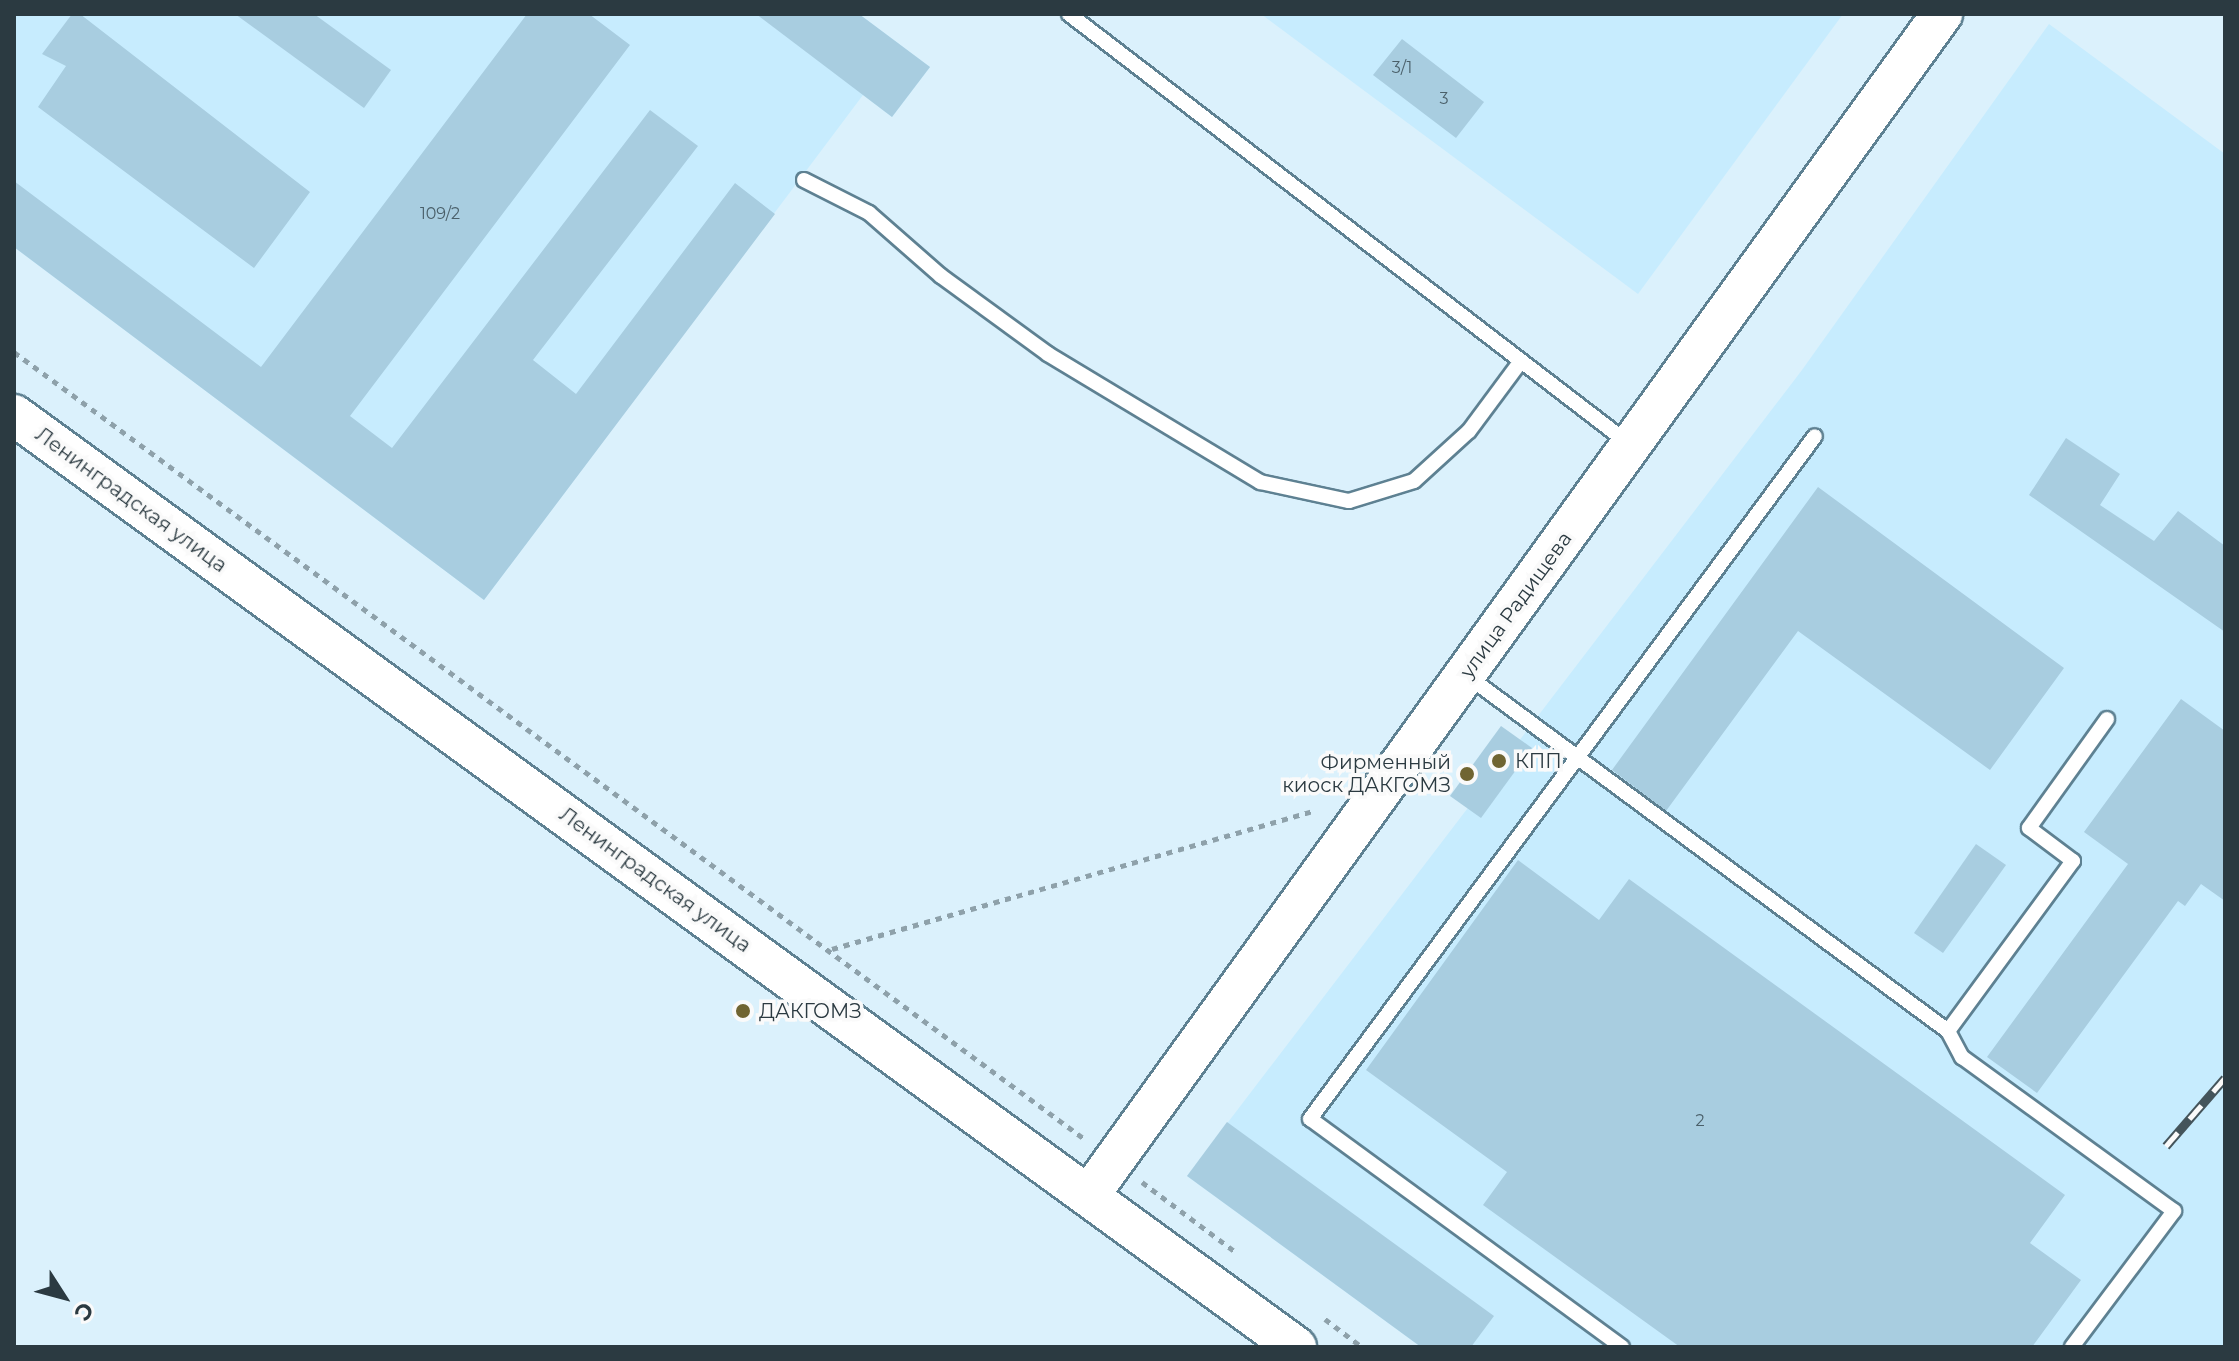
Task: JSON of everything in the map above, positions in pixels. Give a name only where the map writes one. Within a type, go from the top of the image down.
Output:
[{"type":"main road","name":"улица Радищева","points":[[1089,1195],[1942,14]]},
{"type":"main road","name":"Ленинградская улица","points":[[14,415],[1296,1347]]},
{"type":"lane","points":[[1069,14],[1631,446]]},
{"type":"lane","points":[[804,180],[869,213],[941,276],[1048,354],[1260,482],[1349,501],[1414,481],[1469,431],[1521,361]]},
{"type":"lane","points":[[1622,1347],[1310,1119],[1815,436]]},
{"type":"lane","points":[[1466,675],[1574,759],[1948,1031],[1962,1057],[2174,1211],[2072,1347]]},
{"type":"lane","points":[[1948,1031],[2073,861],[2029,828],[2107,719]]},
{"type":"path","points":[[14,352],[832,949],[1250,1263]]},
{"type":"path","points":[[832,949],[1312,811]]},
{"type":"path","points":[[1312,1310],[1362,1347]]},
{"type":"shaded area","points":[[14,14],[859,14],[930,67],[892,117],[863,95],[484,600],[14,247]]},
{"type":"shaded area","points":[[1261,14],[1843,14],[1638,294]]},
{"type":"shaded area","points":[[2049,24],[2225,154],[2225,1347],[1421,1347],[1187,1176],[1802,370]]},
{"type":"building","points":[[72,14],[80,14],[310,192],[254,268],[38,107],[66,66],[42,54]]},
{"type":"building","points":[[235,14],[314,14],[391,70],[364,108]]},
{"type":"building","points":[[527,14],[589,14],[630,45],[350,416],[392,448],[650,110],[698,146],[533,360],[576,394],[735,183],[775,214],[484,600],[14,247],[14,181],[261,367]]},
{"type":"building","points":[[756,14],[859,14],[930,67],[892,117]]},
{"type":"building","points":[[1402,39],[1484,102],[1456,138],[1373,75]]},
{"type":"building","points":[[2066,438],[2120,474],[2100,505],[2154,541],[2178,511],[2225,546],[2225,632],[2029,495]]},
{"type":"building","points":[[1818,487],[2064,668],[1990,770],[1798,631],[1666,811],[1612,770]]},
{"type":"building","points":[[2181,699],[2225,731],[2225,901],[2201,884],[2185,906],[2178,901],[2037,1093],[1987,1057],[2128,864],[2084,832]]},
{"type":"building","name":"КПП","points":[[1501,726],[1532,748],[1481,818],[1450,796]]},
{"type":"building","points":[[1976,844],[2006,865],[1943,953],[1914,933]]},
{"type":"building","points":[[1518,860],[1599,920],[1629,879],[2065,1195],[2030,1243],[2081,1280],[2032,1347],[1680,1347],[1483,1205],[1507,1172],[1366,1070]]},
{"type":"building","points":[[1227,1122],[1494,1316],[1471,1347],[1421,1347],[1187,1176]]},
{"type":"railway","points":[[2166,1146],[2225,1078]]},
{"type":"place","name":"КПП","points":[[1499,761]]},
{"type":"place","name":"Фирменный киоск ДАКГОМЗ","points":[[1467,774]]},
{"type":"place","name":"ДАКГОМЗ","points":[[743,1011]]}]
